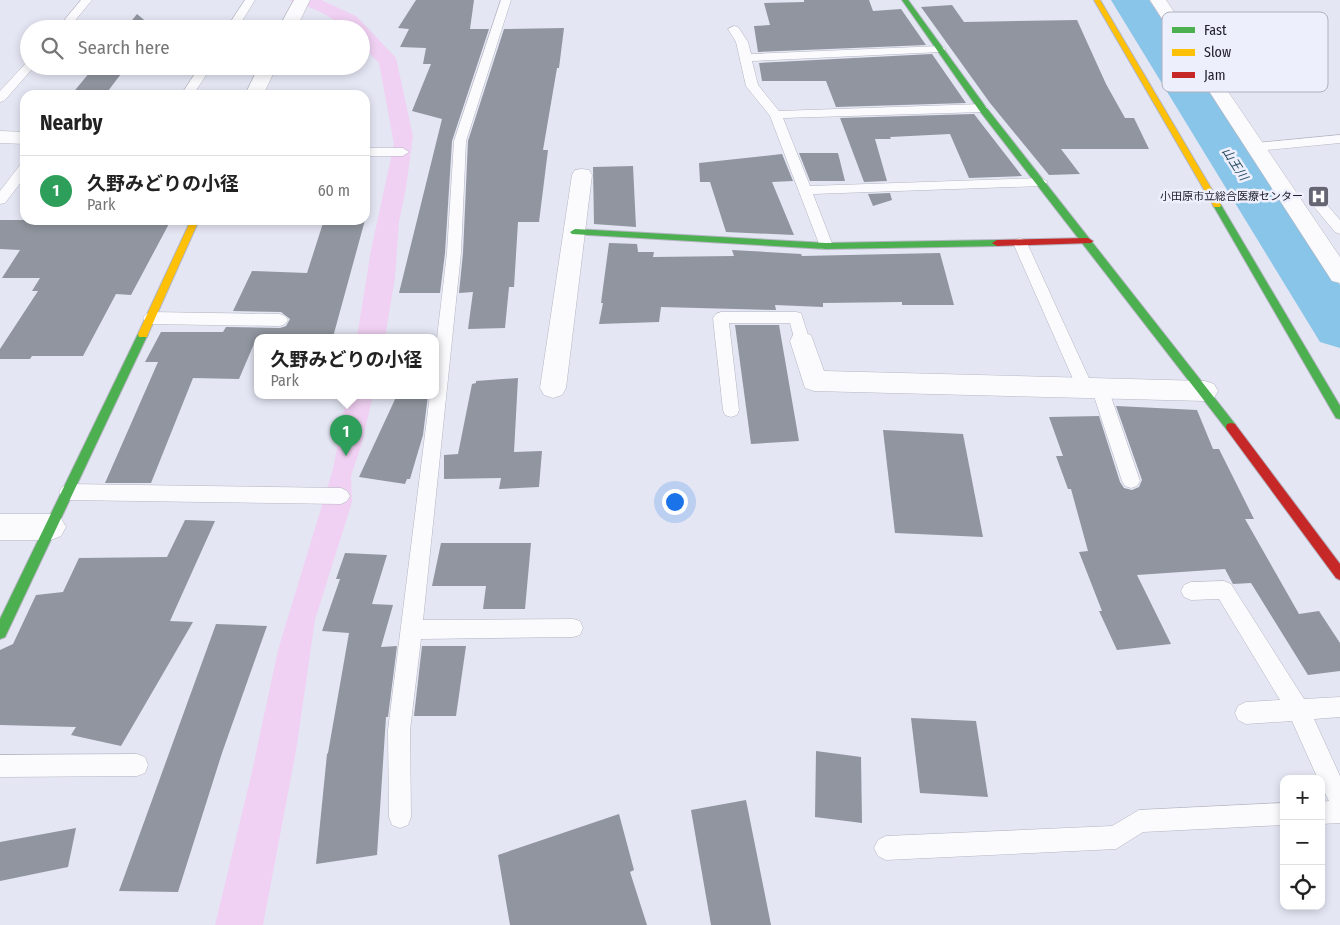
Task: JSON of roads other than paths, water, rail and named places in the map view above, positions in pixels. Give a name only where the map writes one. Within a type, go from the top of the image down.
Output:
[{"type":"street","points":[[292,20],[302,0]]},
{"type":"street","points":[[905,0],[982,108],[1205,391],[1340,574]]},
{"type":"street","points":[[1097,0],[1340,415]]},
{"type":"street","points":[[1158,0],[1166,12]]},
{"type":"street","points":[[256,90],[264,75]]},
{"type":"street","points":[[1219,92],[1340,275]]},
{"type":"street","points":[[0,137],[20,138]]},
{"type":"street","points":[[553,388],[582,175]]},
{"type":"street","points":[[0,633],[151,318],[193,225]]},
{"type":"street","points":[[574,232],[826,246],[1088,241]]},
{"type":"street","points":[[802,341],[814,380],[1205,391]]},
{"type":"street","points":[[0,527],[51,527]]},
{"type":"lane","points":[[70,20],[87,0]]},
{"type":"lane","points":[[237,20],[250,0]]},
{"type":"lane","points":[[439,388],[454,253],[460,141],[506,0]]},
{"type":"lane","points":[[734,29],[742,42],[752,86],[776,116],[826,246]]},
{"type":"lane","points":[[747,58],[940,49]]},
{"type":"lane","points":[[0,98],[21,75]]},
{"type":"lane","points":[[190,90],[200,75]]},
{"type":"lane","points":[[776,116],[982,108]]},
{"type":"lane","points":[[1256,147],[1340,139]]},
{"type":"lane","points":[[370,152],[403,152]]},
{"type":"lane","points":[[0,200],[20,174]]},
{"type":"lane","points":[[804,190],[1041,182]]},
{"type":"lane","points":[[1317,202],[1340,229]]},
{"type":"lane","points":[[1317,239],[1340,238]]},
{"type":"lane","points":[[1020,243],[1092,388],[1131,481]]},
{"type":"lane","points":[[151,318],[280,320]]},
{"type":"lane","points":[[731,410],[721,318],[796,318],[802,341]]},
{"type":"lane","points":[[400,817],[399,730],[438,399]]},
{"type":"lane","points":[[68,492],[341,496]]},
{"type":"lane","points":[[1191,591],[1224,590],[1299,711],[1340,801]]},
{"type":"lane","points":[[412,630],[573,628]]},
{"type":"lane","points":[[1246,713],[1340,707]]},
{"type":"lane","points":[[0,766],[137,765]]},
{"type":"lane","points":[[1325,812],[1340,812]]},
{"type":"lane","points":[[886,848],[1116,837],[1139,821],[1280,814]]},
{"type":"waterway","name":"山王川","points":[[1130,0],[1162,50]]},
{"type":"waterway","name":"山王川","points":[[1189,92],[1340,328]]},
{"type":"place","name":"小田原市立総合医療センター","points":[[1319,196]]},
{"type":"place","name":"久野みどりの小径","points":[[346,456]]}]
